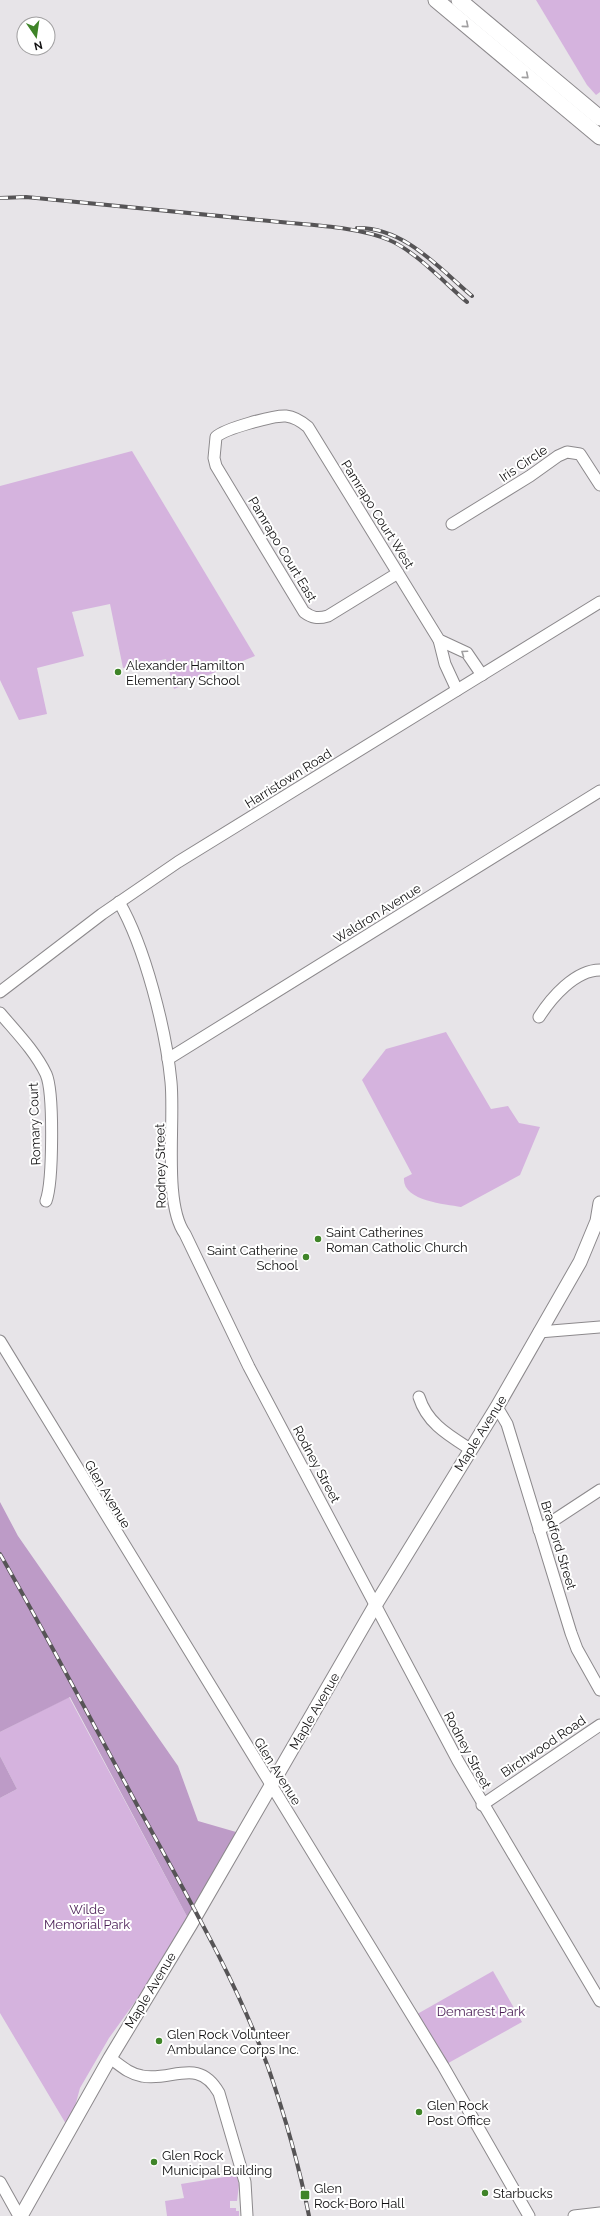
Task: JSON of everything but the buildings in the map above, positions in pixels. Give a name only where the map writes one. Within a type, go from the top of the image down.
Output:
[{"type":"highway","points":[[436,0],[600,137]]},
{"type":"highway","points":[[459,0],[600,118]]},
{"type":"highway","points":[[496,31],[600,107]]},
{"type":"highway","points":[[545,92],[600,144]]},
{"type":"main road","name":"Maple Avenue","points":[[20,2216],[110,2058],[191,1924],[376,1604],[497,1407],[580,1262],[597,1221],[600,1203]]},
{"type":"street","name":"Pamrapo Court West","points":[[226,430],[282,416],[295,418],[308,427],[439,640],[445,664],[457,690]]},
{"type":"street","name":"Pamrapo Court East","points":[[226,430],[216,437],[214,443],[216,466],[304,612],[316,618],[328,616],[398,573]]},
{"type":"street","name":"Iris Circle","points":[[452,524],[530,476],[558,456],[567,452],[580,454],[600,485]]},
{"type":"street","name":"Harristown Road","points":[[0,992],[119,902],[178,862],[600,602]]},
{"type":"street","points":[[439,640],[467,653],[482,675]]},
{"type":"street","name":"Waldron Avenue","points":[[168,1059],[600,791]]},
{"type":"street","name":"Rodney Street","points":[[119,902],[144,964],[162,1025],[168,1059],[174,1116],[172,1201],[179,1226],[185,1234],[249,1367],[482,1805],[600,2001]]},
{"type":"street","points":[[539,1017],[549,1001],[572,981],[591,971],[600,970]]},
{"type":"street","name":"Romary Court","points":[[0,1013],[36,1056],[47,1076],[50,1098],[50,1183],[46,1201]]},
{"type":"street","points":[[539,1332],[600,1327]]},
{"type":"street","name":"Glen Avenue","points":[[0,1341],[270,1786],[443,2066],[529,2216]]},
{"type":"street","points":[[419,1397],[421,1405],[441,1431],[470,1449]]},
{"type":"street","name":"Bradford Street","points":[[497,1407],[507,1424],[571,1633],[577,1649],[600,1690]]},
{"type":"street","points":[[539,1530],[600,1490]]},
{"type":"street","name":"Birchwood Road","points":[[482,1805],[600,1725]]},
{"type":"street","points":[[110,2058],[137,2075],[153,2077],[194,2073],[209,2080],[215,2086],[219,2094],[245,2182],[247,2216]]},
{"type":"street","points":[[0,2182],[20,2216]]},
{"type":"street","points":[[574,2216],[600,2213]]},
{"type":"green space","points":[[536,0],[600,0],[600,92],[596,95],[587,85]]},
{"type":"green space","points":[[132,451],[255,656],[174,689],[166,659],[123,668],[110,604],[72,612],[84,656],[37,668],[47,714],[19,720],[0,680],[0,486]]},
{"type":"green space","points":[[446,1032],[491,1109],[508,1106],[519,1123],[540,1127],[520,1175],[461,1207],[426,1200],[410,1192],[405,1186],[404,1178],[412,1174],[362,1080],[386,1049]]},
{"type":"green space","name":"Wilde Memorial Park","points":[[69,1697],[191,1924],[109,2038],[80,2088],[69,2129],[0,2013],[0,1798],[17,1789],[0,1756],[0,1732]]},
{"type":"green space","name":"Demarest Park","points":[[493,1971],[522,2022],[443,2066],[412,2017]]},
{"type":"green space","points":[[237,2175],[239,2185],[237,2201],[230,2201],[230,2208],[236,2208],[236,2211],[239,2211],[239,2216],[167,2216],[165,2201],[184,2198],[181,2184]]},
{"type":"shaded area","points":[[0,1502],[18,1536],[178,1766],[198,1821],[243,1834],[191,1924],[70,1697],[0,1732]]},
{"type":"shaded area","points":[[0,1756],[17,1789],[0,1798]]},
{"type":"railway","points":[[0,198],[26,197],[315,225],[347,229],[376,235],[409,251],[467,302]]},
{"type":"railway","points":[[357,228],[374,229],[390,234],[405,242],[434,262],[472,296]]},
{"type":"railway","points":[[0,1554],[207,1933],[240,1999],[268,2067],[280,2104],[296,2159],[309,2216]]},
{"type":"place","name":"Alexander Hamilton Elementary School","points":[[118,672]]},
{"type":"place","name":"Saint Catherines Roman Catholic Church","points":[[318,1239]]},
{"type":"place","name":"Saint Catherine School","points":[[306,1257]]},
{"type":"place","name":"Glen Rock Volunteer Ambulance Corps Inc.","points":[[159,2041]]},
{"type":"place","name":"Glen Rock Post Office","points":[[419,2112]]},
{"type":"place","name":"Glen Rock Municipal Building","points":[[154,2162]]},
{"type":"place","name":"Starbucks","points":[[485,2193]]},
{"type":"place","name":"Glen Rock-Boro Hall","points":[[305,2195]]}]
